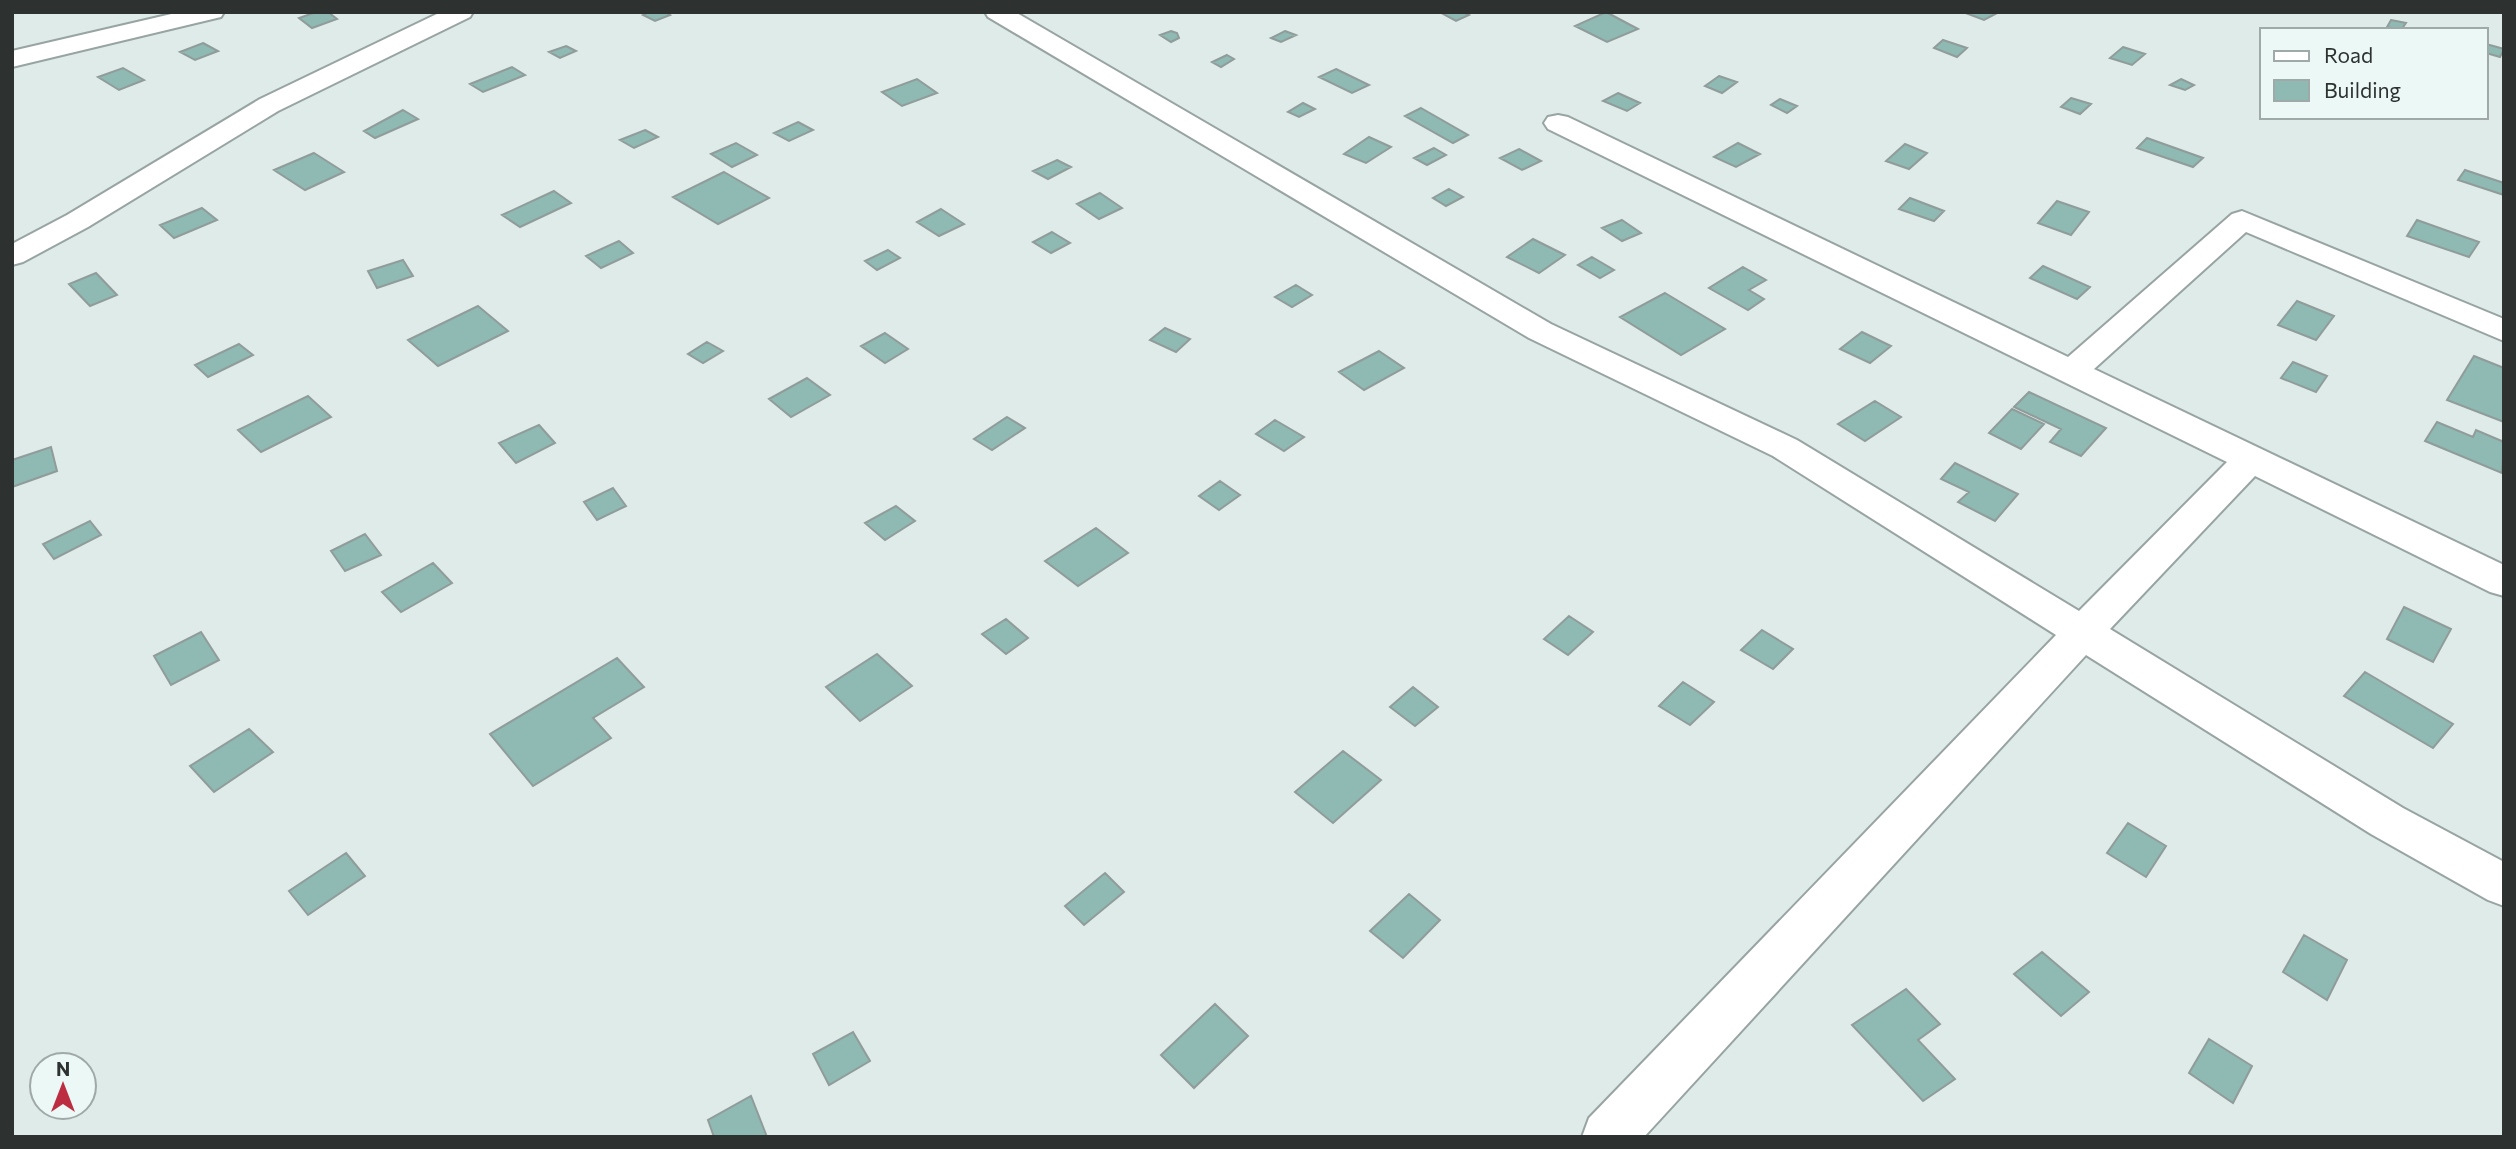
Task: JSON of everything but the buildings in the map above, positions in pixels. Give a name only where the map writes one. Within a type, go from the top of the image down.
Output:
[{"type":"street","points":[[12,59],[212,12]]},
{"type":"street","points":[[12,256],[50,238],[162,167],[268,105],[461,12]]},
{"type":"street","points":[[997,12],[1540,331],[1786,448],[2387,821],[2504,886]]},
{"type":"street","points":[[1558,123],[2504,582]]},
{"type":"street","points":[[2071,372],[2242,220],[2504,331]]},
{"type":"street","points":[[1608,1137],[2083,632],[2251,459]]}]
